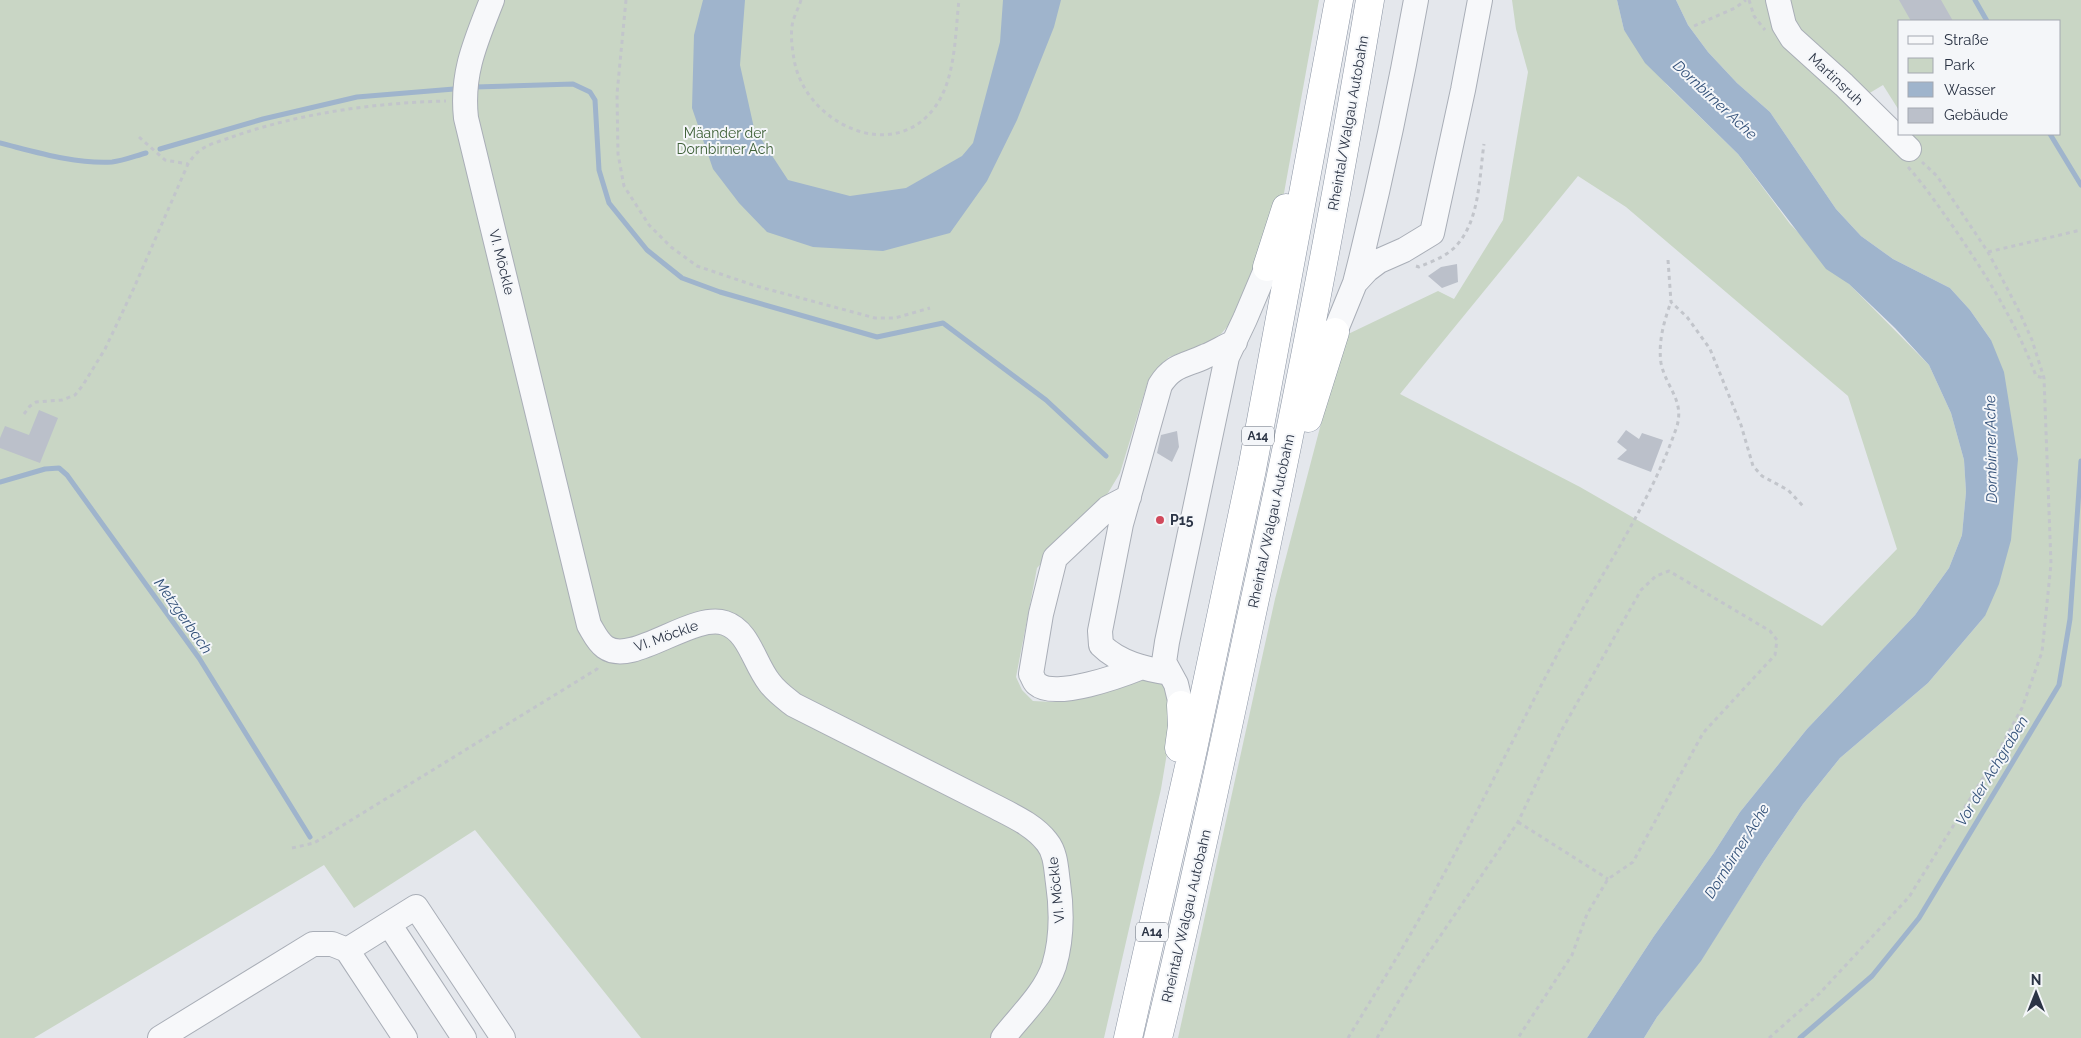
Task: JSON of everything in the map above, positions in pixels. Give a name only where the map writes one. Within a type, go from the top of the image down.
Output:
[{"type":"highway","name":"Rheintal/Walgau Autobahn","points":[[1128,1038],[1176,826],[1252,469],[1339,0]]},
{"type":"highway","name":"Rheintal/Walgau Autobahn","points":[[1158,1038],[1200,861],[1278,494],[1347,137],[1370,0]]},
{"type":"highway","points":[[1267,267],[1301,163],[1317,122]]},
{"type":"highway","points":[[1278,494],[1294,476],[1303,435],[1335,332]]},
{"type":"highway","points":[[1176,826],[1172,784],[1182,726],[1181,706]]},
{"type":"street","name":"VI. Möckle","points":[[492,0],[469,62],[464,100],[466,118],[589,625],[598,640],[607,648],[633,650],[700,623],[722,622],[736,627],[768,681],[778,693],[794,705],[1018,819],[1040,834],[1049,845],[1055,857],[1060,898],[1061,936],[1053,968],[1040,992],[1003,1038]]},
{"type":"street","points":[[1335,332],[1355,283],[1372,215],[1385,151],[1398,104],[1416,0]]},
{"type":"street","points":[[1355,283],[1379,261],[1404,250],[1432,233],[1463,90],[1480,0]]},
{"type":"street","name":"Martinsruh","points":[[1778,0],[1784,25],[1792,38],[1851,92],[1906,156]]},
{"type":"street","points":[[1181,706],[1176,684],[1164,662],[1167,642],[1227,357],[1267,267]]},
{"type":"street","points":[[1170,673],[1142,667],[1109,654],[1101,645],[1100,631],[1121,524],[1160,385],[1167,373],[1180,365],[1205,357],[1235,342]]},
{"type":"street","points":[[1129,497],[1108,508],[1055,558],[1041,614],[1031,674],[1037,684],[1050,690],[1078,687],[1142,667]]},
{"type":"street","points":[[347,950],[416,907],[503,1038]]},
{"type":"street","points":[[389,924],[464,1038]]},
{"type":"street","points":[[172,1035],[313,944],[332,944],[347,950],[405,1038]]},
{"type":"path","points":[[626,0],[617,94],[618,154],[624,186],[649,226],[690,262],[756,286],[875,318],[895,318],[930,308]]},
{"type":"path","points":[[801,0],[792,23],[794,61],[800,80],[812,100],[840,123],[857,131],[887,134],[908,130],[922,122],[936,106],[945,87],[952,58],[959,0]]},
{"type":"path","points":[[1694,26],[1735,8],[1747,0],[1754,16],[1766,31]]},
{"type":"path","points":[[24,414],[36,402],[62,400],[75,394],[83,385],[105,350],[188,164],[196,153],[206,146],[247,132],[338,111],[384,105],[464,100]]},
{"type":"path","points":[[139,137],[165,160],[188,164]]},
{"type":"path","points":[[1769,1038],[1820,992],[1909,897],[1988,770],[2022,708],[2042,652],[2051,564],[2044,378],[2032,340],[1988,252],[1937,176],[1906,156]]},
{"type":"path","points":[[1906,156],[1922,183],[1979,265],[2017,330],[2036,376],[2044,378]]},
{"type":"path","points":[[1988,252],[2081,230]]},
{"type":"path","points":[[1348,1038],[1438,885],[1559,652],[1595,586],[1622,544],[1663,466],[1678,426],[1680,410],[1661,363],[1663,326],[1671,302],[1668,260]]},
{"type":"path","points":[[1671,302],[1688,317],[1710,349],[1741,426],[1753,466],[1762,476],[1788,490],[1803,506]]},
{"type":"path","points":[[1377,1038],[1417,970],[1518,822],[1560,733],[1642,590],[1656,576],[1669,571],[1770,631],[1777,640],[1775,655],[1703,733],[1633,862],[1608,879],[1587,914],[1572,955],[1518,1038]]},
{"type":"path","points":[[292,848],[314,843],[597,669],[607,648]]},
{"type":"path","points":[[1518,822],[1608,879]]},
{"type":"green space","name":"Mäander der Dornbirner Ach","points":[[0,0],[1319,0],[1284,193],[1257,272],[1238,314],[1221,334],[1204,345],[1169,357],[1148,381],[1120,473],[1108,493],[1037,568],[1016,677],[1022,690],[1033,701],[1053,702],[1140,677],[1160,679],[1175,705],[1161,789],[1104,1038],[641,1038],[475,830],[354,908],[324,865],[34,1038],[0,1038]]},
{"type":"green space","points":[[1512,0],[1617,0],[1624,30],[1667,85],[1738,154],[1790,224],[1929,365],[1951,413],[1964,460],[1966,492],[1962,535],[1949,568],[1915,615],[1807,729],[1740,812],[1713,854],[1654,936],[1587,1038],[1178,1038],[1275,599],[1344,336],[1438,291],[1454,299],[1503,220],[1528,72],[1516,29]],"holes":[[[1578,176],[1626,207],[1848,396],[1897,549],[1822,626],[1580,487],[1400,394]]]},
{"type":"green space","points":[[1676,0],[2081,0],[2081,1038],[1644,1038],[1657,1017],[1701,960],[1803,804],[1840,758],[1928,683],[1985,616],[1991,340],[1970,310],[1950,288],[1893,259],[1861,236],[1836,209],[1770,112],[1737,83],[1708,52],[1688,25]]},
{"type":"water","points":[[703,0],[745,0],[740,65],[754,128],[788,180],[850,196],[906,188],[962,156],[973,143],[1000,42],[1003,0],[1061,0],[1054,27],[1017,120],[987,181],[950,233],[883,251],[813,247],[767,232],[739,203],[713,169],[692,108],[694,35]]},
{"type":"water","name":"Dornbirner Ache","points":[[1617,0],[1676,0],[1688,25],[1708,52],[1737,83],[1770,112],[1836,209],[1861,236],[1893,259],[1950,288],[1970,310],[1991,340],[2004,372],[2018,459],[2011,540],[1999,584],[1985,616],[1928,683],[1840,758],[1803,804],[1764,861],[1701,961],[1657,1017],[1644,1038],[1587,1038],[1654,936],[1713,854],[1740,812],[1807,729],[1915,615],[1949,568],[1962,535],[1966,492],[1964,460],[1951,413],[1929,365],[1895,328],[1849,284],[1826,269],[1738,154],[1645,63],[1624,30]]},
{"type":"building","points":[[1899,0],[1941,0],[1952,20],[1910,20]]},
{"type":"building","points":[[1457,264],[1458,282],[1442,288],[1428,276],[1441,267]]},
{"type":"building","points":[[39,410],[58,418],[40,463],[0,448],[0,438],[5,426],[29,435]]},
{"type":"building","points":[[1626,430],[1639,439],[1642,433],[1663,440],[1651,472],[1617,459],[1627,450],[1617,442]]},
{"type":"building","points":[[1177,431],[1179,447],[1172,462],[1157,453],[1161,435]]},
{"type":"waterway","points":[[1975,0],[1986,20]]},
{"type":"waterway","points":[[475,87],[573,84],[590,92],[595,100],[599,170],[609,203],[647,250],[682,278],[720,292],[877,337],[943,323],[1046,400],[1106,456]]},
{"type":"waterway","points":[[160,149],[263,119],[357,97],[454,89]]},
{"type":"waterway","points":[[2051,135],[2081,185]]},
{"type":"waterway","points":[[0,143],[55,157],[98,162],[125,160],[146,153]]},
{"type":"waterway","name":"Vor der Achgraben","points":[[1800,1038],[1872,976],[1919,918],[2059,685],[2070,619],[2081,461]]},
{"type":"waterway","name":"Metzgerbach","points":[[0,482],[45,469],[59,468],[67,475],[199,658],[310,837]]},
{"type":"place","name":"P15","points":[[1160,520]]}]
